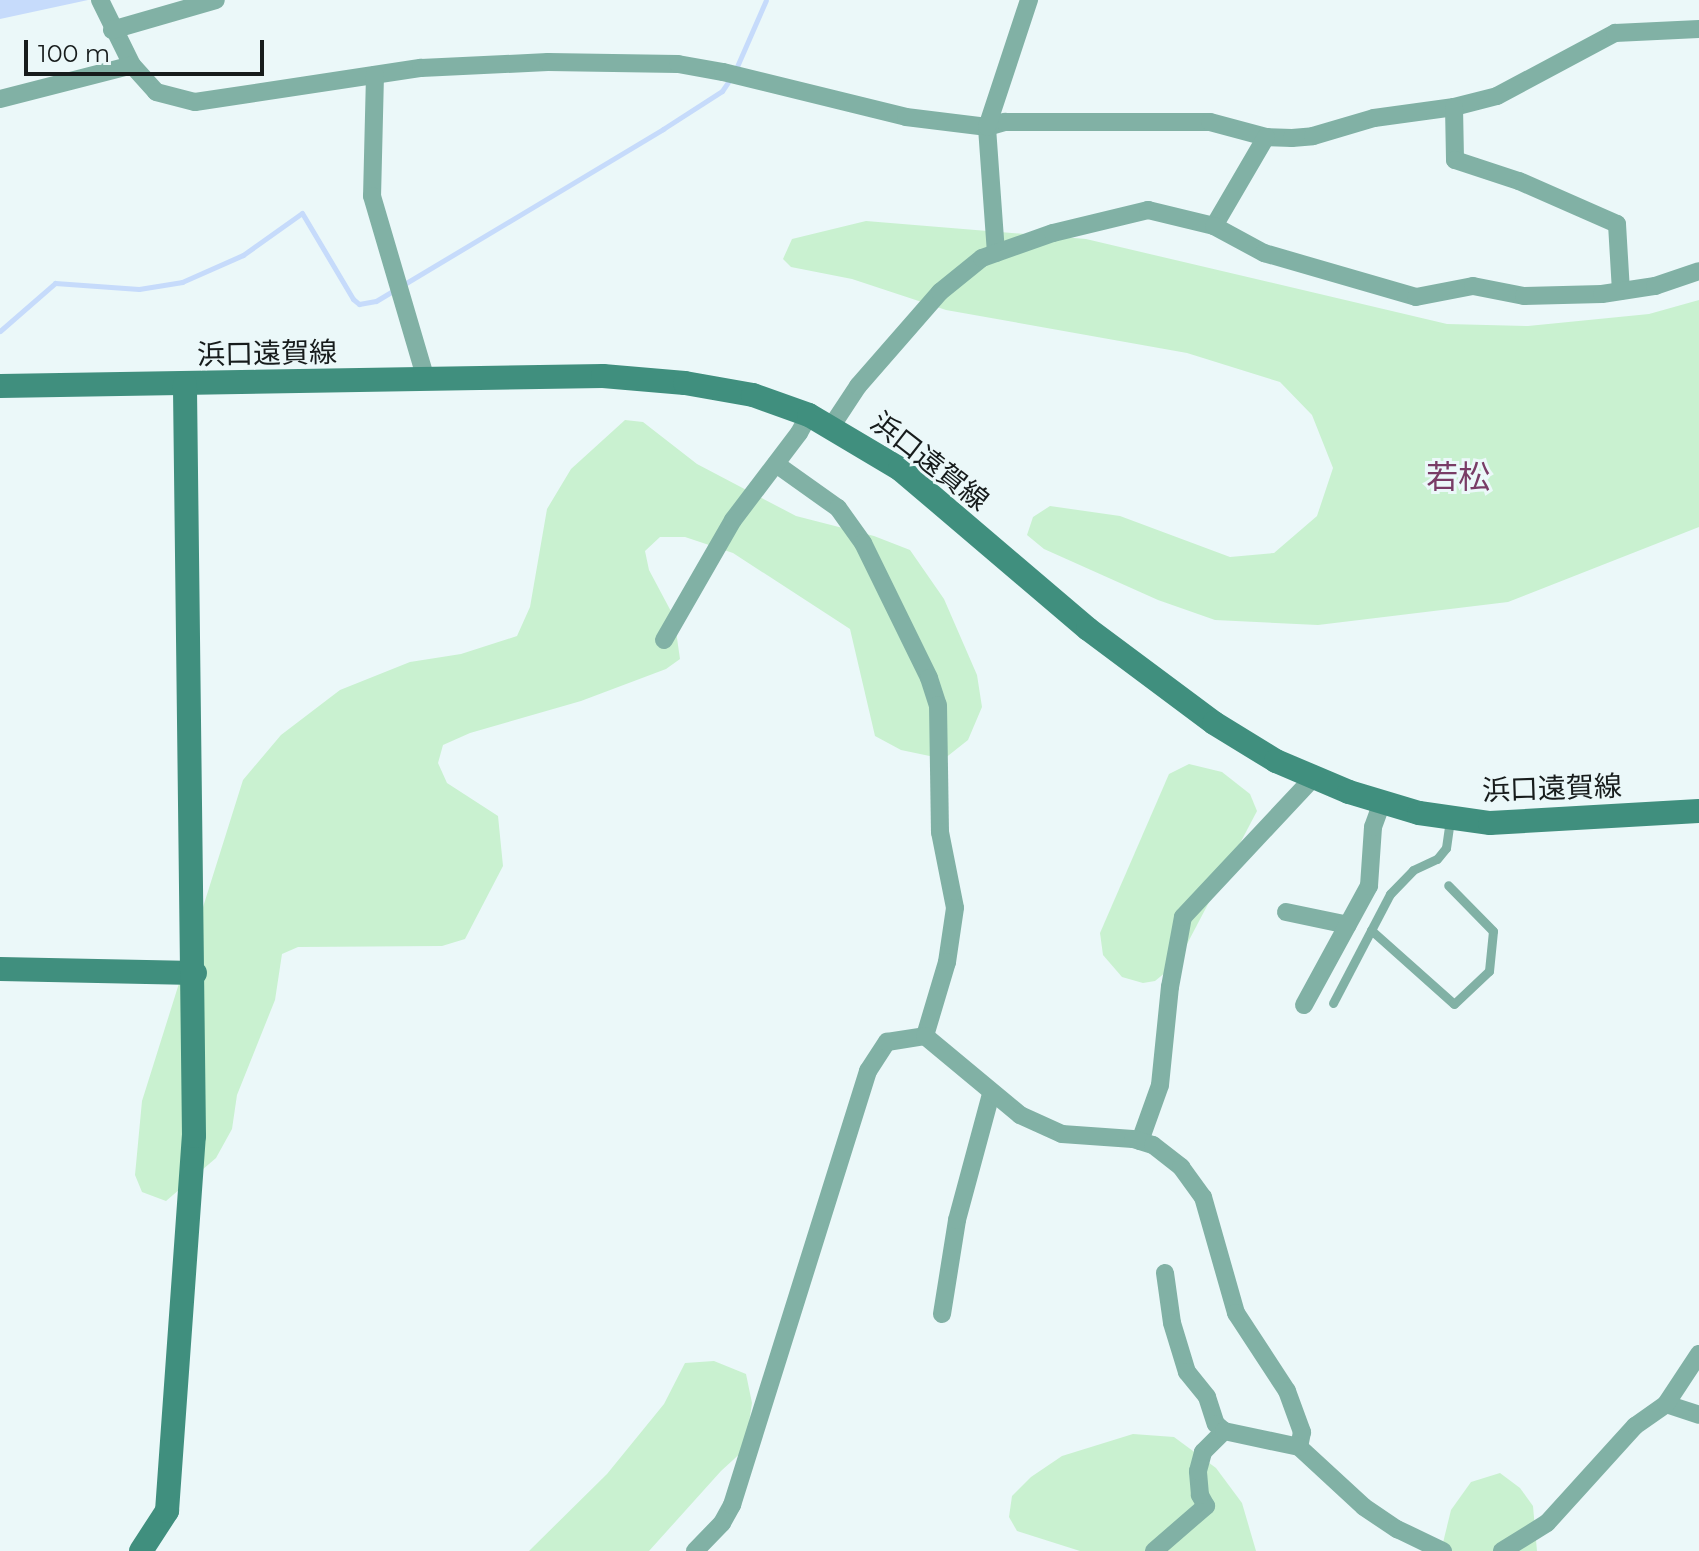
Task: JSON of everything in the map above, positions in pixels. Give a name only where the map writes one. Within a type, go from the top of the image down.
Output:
[{"type":"main road","name":"浜口遠賀線","points":[[0,386],[603,376],[685,383],[753,395],[809,415],[900,469],[1088,629],[1167,689],[1276,761],[1382,802],[1490,823],[1699,811]]},
{"type":"main road","points":[[141,1551],[167,1511],[194,1136],[195,973],[185,384]]},
{"type":"main road","points":[[0,969],[195,973]]},
{"type":"street","points":[[100,0],[112,30],[132,65],[156,92],[195,102],[421,68],[500,64],[678,64],[906,117],[987,127],[1005,122],[1210,122],[1266,137],[1313,136],[1374,118],[1454,107],[1497,96],[1615,33],[1699,29]]},
{"type":"street","points":[[112,30],[216,0]]},
{"type":"street","points":[[996,253],[987,127],[1029,0]]},
{"type":"street","points":[[0,99],[132,65]]},
{"type":"street","points":[[375,75],[372,196],[426,380]]},
{"type":"street","points":[[1454,107],[1455,160],[1519,181],[1617,224],[1621,291]]},
{"type":"street","points":[[1214,226],[1266,137]]},
{"type":"street","points":[[831,427],[858,386],[940,292],[982,258],[1053,233],[1148,210],[1214,226],[1264,253],[1416,297],[1473,286],[1524,296],[1621,291],[1655,286],[1699,271]]},
{"type":"street","points":[[664,640],[733,520],[809,415]]},
{"type":"street","points":[[695,1551],[722,1523],[732,1505],[868,1071],[887,1042],[925,1036],[930,1028],[947,962],[955,908],[940,832],[938,705],[929,678],[863,543],[838,508],[776,464]]},
{"type":"street","points":[[1140,1141],[1160,1085],[1170,987],[1183,917],[1314,777]]},
{"type":"street","points":[[1304,1005],[1369,886],[1373,827],[1382,802]]},
{"type":"street","points":[[1286,912],[1348,925]]},
{"type":"street","points":[[925,1036],[1020,1115],[1062,1134],[1140,1141],[1153,1145],[1181,1167],[1203,1197],[1236,1313],[1287,1391],[1302,1432],[1299,1447]]},
{"type":"street","points":[[942,1314],[957,1220],[991,1094]]},
{"type":"street","points":[[1165,1273],[1172,1323],[1187,1372],[1207,1397],[1216,1424],[1224,1431],[1299,1447],[1364,1507],[1397,1529],[1443,1551]]},
{"type":"street","points":[[1502,1551],[1547,1523],[1635,1426],[1666,1404],[1699,1354]]},
{"type":"street","points":[[1666,1404],[1699,1415]]},
{"type":"street","points":[[1154,1551],[1206,1506],[1200,1495],[1198,1471],[1203,1452],[1224,1431]]},
{"type":"lane","points":[[1333,1003],[1390,894],[1413,870],[1437,859],[1446,848],[1450,817]]},
{"type":"lane","points":[[1371,930],[1454,1004],[1489,971],[1493,931],[1448,885]]},
{"type":"green space","points":[[866,221],[1086,239],[1447,324],[1528,326],[1649,314],[1699,300],[1699,527],[1508,602],[1318,625],[1215,620],[1158,600],[1044,549],[1027,535],[1033,517],[1050,506],[1120,516],[1230,557],[1274,553],[1317,516],[1333,468],[1312,415],[1280,382],[1187,353],[946,310],[852,279],[791,267],[783,259],[792,239]]},
{"type":"green space","points":[[625,420],[643,422],[697,464],[796,516],[874,536],[910,550],[944,599],[977,675],[982,707],[968,740],[944,759],[901,750],[875,736],[850,629],[733,553],[685,537],[660,537],[645,551],[649,570],[674,617],[680,659],[666,669],[581,701],[470,733],[443,745],[438,763],[447,783],[498,816],[503,866],[465,939],[442,946],[298,947],[282,954],[275,1000],[237,1095],[232,1129],[216,1158],[166,1201],[142,1192],[135,1175],[142,1101],[243,780],[281,735],[340,690],[410,662],[461,654],[517,636],[530,607],[547,509],[571,469]]},
{"type":"green space","points":[[1189,764],[1222,772],[1250,794],[1257,811],[1177,963],[1155,981],[1143,983],[1122,977],[1103,955],[1100,933],[1169,774]]},
{"type":"green space","points":[[714,1361],[746,1374],[752,1403],[745,1449],[649,1551],[529,1551],[607,1474],[664,1404],[685,1363]]},
{"type":"green space","points":[[1133,1434],[1174,1437],[1216,1468],[1242,1503],[1256,1551],[1080,1551],[1017,1531],[1009,1517],[1012,1496],[1031,1477],[1062,1456]]},
{"type":"green space","points":[[1500,1473],[1520,1488],[1533,1506],[1537,1551],[1441,1551],[1451,1510],[1471,1482]]},
{"type":"water","points":[[0,0],[88,0],[0,19]]},
{"type":"waterway","points":[[735,71],[766,0]]},
{"type":"waterway","points":[[0,331],[55,283],[139,289],[182,282],[243,255],[302,213],[353,299],[359,304],[376,301],[663,129],[722,91],[730,79]]},
{"type":"district","name":"若松","points":[[1458,477]]}]
